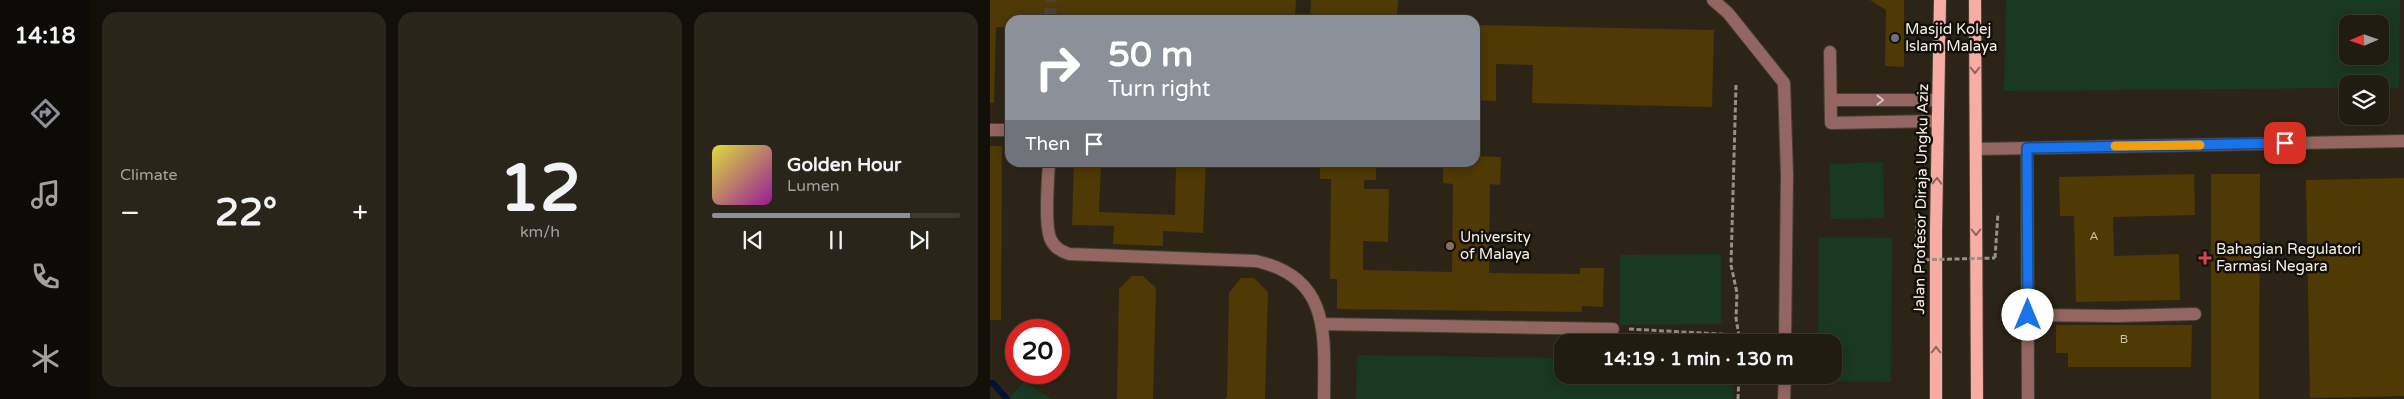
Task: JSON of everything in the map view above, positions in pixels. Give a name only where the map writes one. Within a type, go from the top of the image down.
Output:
[{"type":"main road","name":"Jalan Profesor Diraja Ungku Aziz","points":[[1936,399],[1940,0]]},
{"type":"main road","points":[[1976,0],[1977,399]]},
{"type":"lane","points":[[1713,0],[1728,13],[1784,83],[1787,175],[1785,334]]},
{"type":"lane","points":[[1830,52],[1831,123],[1938,121]]},
{"type":"lane","points":[[1831,100],[1938,100]]},
{"type":"lane","points":[[990,130],[1005,130]]},
{"type":"lane","points":[[1976,149],[2404,141]]},
{"type":"lane","points":[[2027,148],[2028,399]]},
{"type":"lane","points":[[1049,167],[1048,230],[1050,238],[1061,251],[1069,254],[1256,261],[1278,266],[1292,275],[1307,288],[1316,305],[1322,324],[1324,399]]},
{"type":"lane","points":[[2028,315],[2116,316],[2195,314]]},
{"type":"lane","points":[[1322,324],[1613,329]]},
{"type":"lane","points":[[1784,399],[1785,384]]},
{"type":"path","points":[[1736,85],[1731,265],[1736,293],[1738,334]]},
{"type":"path","points":[[1917,218],[1918,260],[1996,258],[1998,213]]},
{"type":"path","points":[[1613,329],[1717,334]]},
{"type":"path","points":[[1738,399],[1739,384]]},
{"type":"green space","points":[[2006,0],[2400,0],[2399,88],[2389,88],[2389,75],[2339,75],[2339,88],[2004,91]]},
{"type":"green space","points":[[1883,162],[1884,218],[1831,219],[1829,164]]},
{"type":"green space","points":[[1819,237],[1892,238],[1891,382],[1842,381],[1842,334],[1818,334]]},
{"type":"green space","points":[[1721,254],[1721,324],[1620,325],[1620,255]]},
{"type":"green space","points":[[1357,355],[1554,358],[1554,384],[1733,384],[1733,399],[1356,399]]},
{"type":"green space","points":[[1022,384],[1027,384],[1052,399],[1008,399]]},
{"type":"building","points":[[990,0],[1296,0],[1295,15],[1005,15],[1005,27],[996,27],[994,103],[990,103]]},
{"type":"building","points":[[1311,0],[1398,0],[1397,15],[1310,15]]},
{"type":"building","name":"Masjid Kolej Islam Malaya","points":[[1870,0],[1904,0],[1904,67],[1885,66],[1886,10]]},
{"type":"building","points":[[1480,25],[1714,30],[1712,107],[1532,103],[1533,65],[1496,64],[1496,101],[1480,100]]},
{"type":"building","points":[[990,146],[1002,146],[1001,320],[990,320]]},
{"type":"building","points":[[1480,156],[1501,157],[1500,185],[1490,184],[1489,273],[1580,274],[1580,268],[1604,268],[1603,307],[1582,306],[1582,312],[1337,309],[1337,279],[1330,279],[1331,179],[1320,179],[1320,167],[1376,167],[1376,180],[1364,180],[1364,189],[1389,189],[1388,242],[1363,241],[1363,270],[1452,272],[1453,184],[1443,183],[1443,167],[1480,167]]},
{"type":"building","points":[[1074,167],[1101,167],[1099,212],[1175,215],[1176,167],[1206,167],[1203,233],[1163,231],[1163,246],[1113,244],[1114,226],[1072,225]]},
{"type":"building","points":[[2194,174],[2195,215],[2113,217],[2114,256],[2179,254],[2180,300],[2076,302],[2074,216],[2060,216],[2059,177]]},
{"type":"building","points":[[2211,174],[2260,174],[2259,399],[2211,399]]},
{"type":"building","points":[[2404,178],[2404,396],[2310,398],[2306,180]]},
{"type":"building","points":[[1132,276],[1143,276],[1156,288],[1153,399],[1117,399],[1119,289]]},
{"type":"building","points":[[1241,278],[1254,278],[1268,292],[1265,399],[1225,399],[1227,397],[1229,293]]},
{"type":"building","points":[[2056,325],[2192,325],[2191,367],[2068,367],[2068,353],[2056,353]]},
{"type":"waterway","points":[[990,383],[993,383],[1007,399]]},
{"type":"tunnel","points":[[1050,15],[1051,0]]},
{"type":"slow traffic","points":[[2115,146],[2200,145]]},
{"type":"place","name":"Masjid Kolej Islam Malaya","points":[[1895,38]]},
{"type":"place","name":"University of Malaya","points":[[1450,246]]},
{"type":"place","name":"Bahagian Regulatori Farmasi Negara","points":[[2205,258]]},
{"type":"route","points":[[2028,315],[2027,148],[2285,143]]}]
